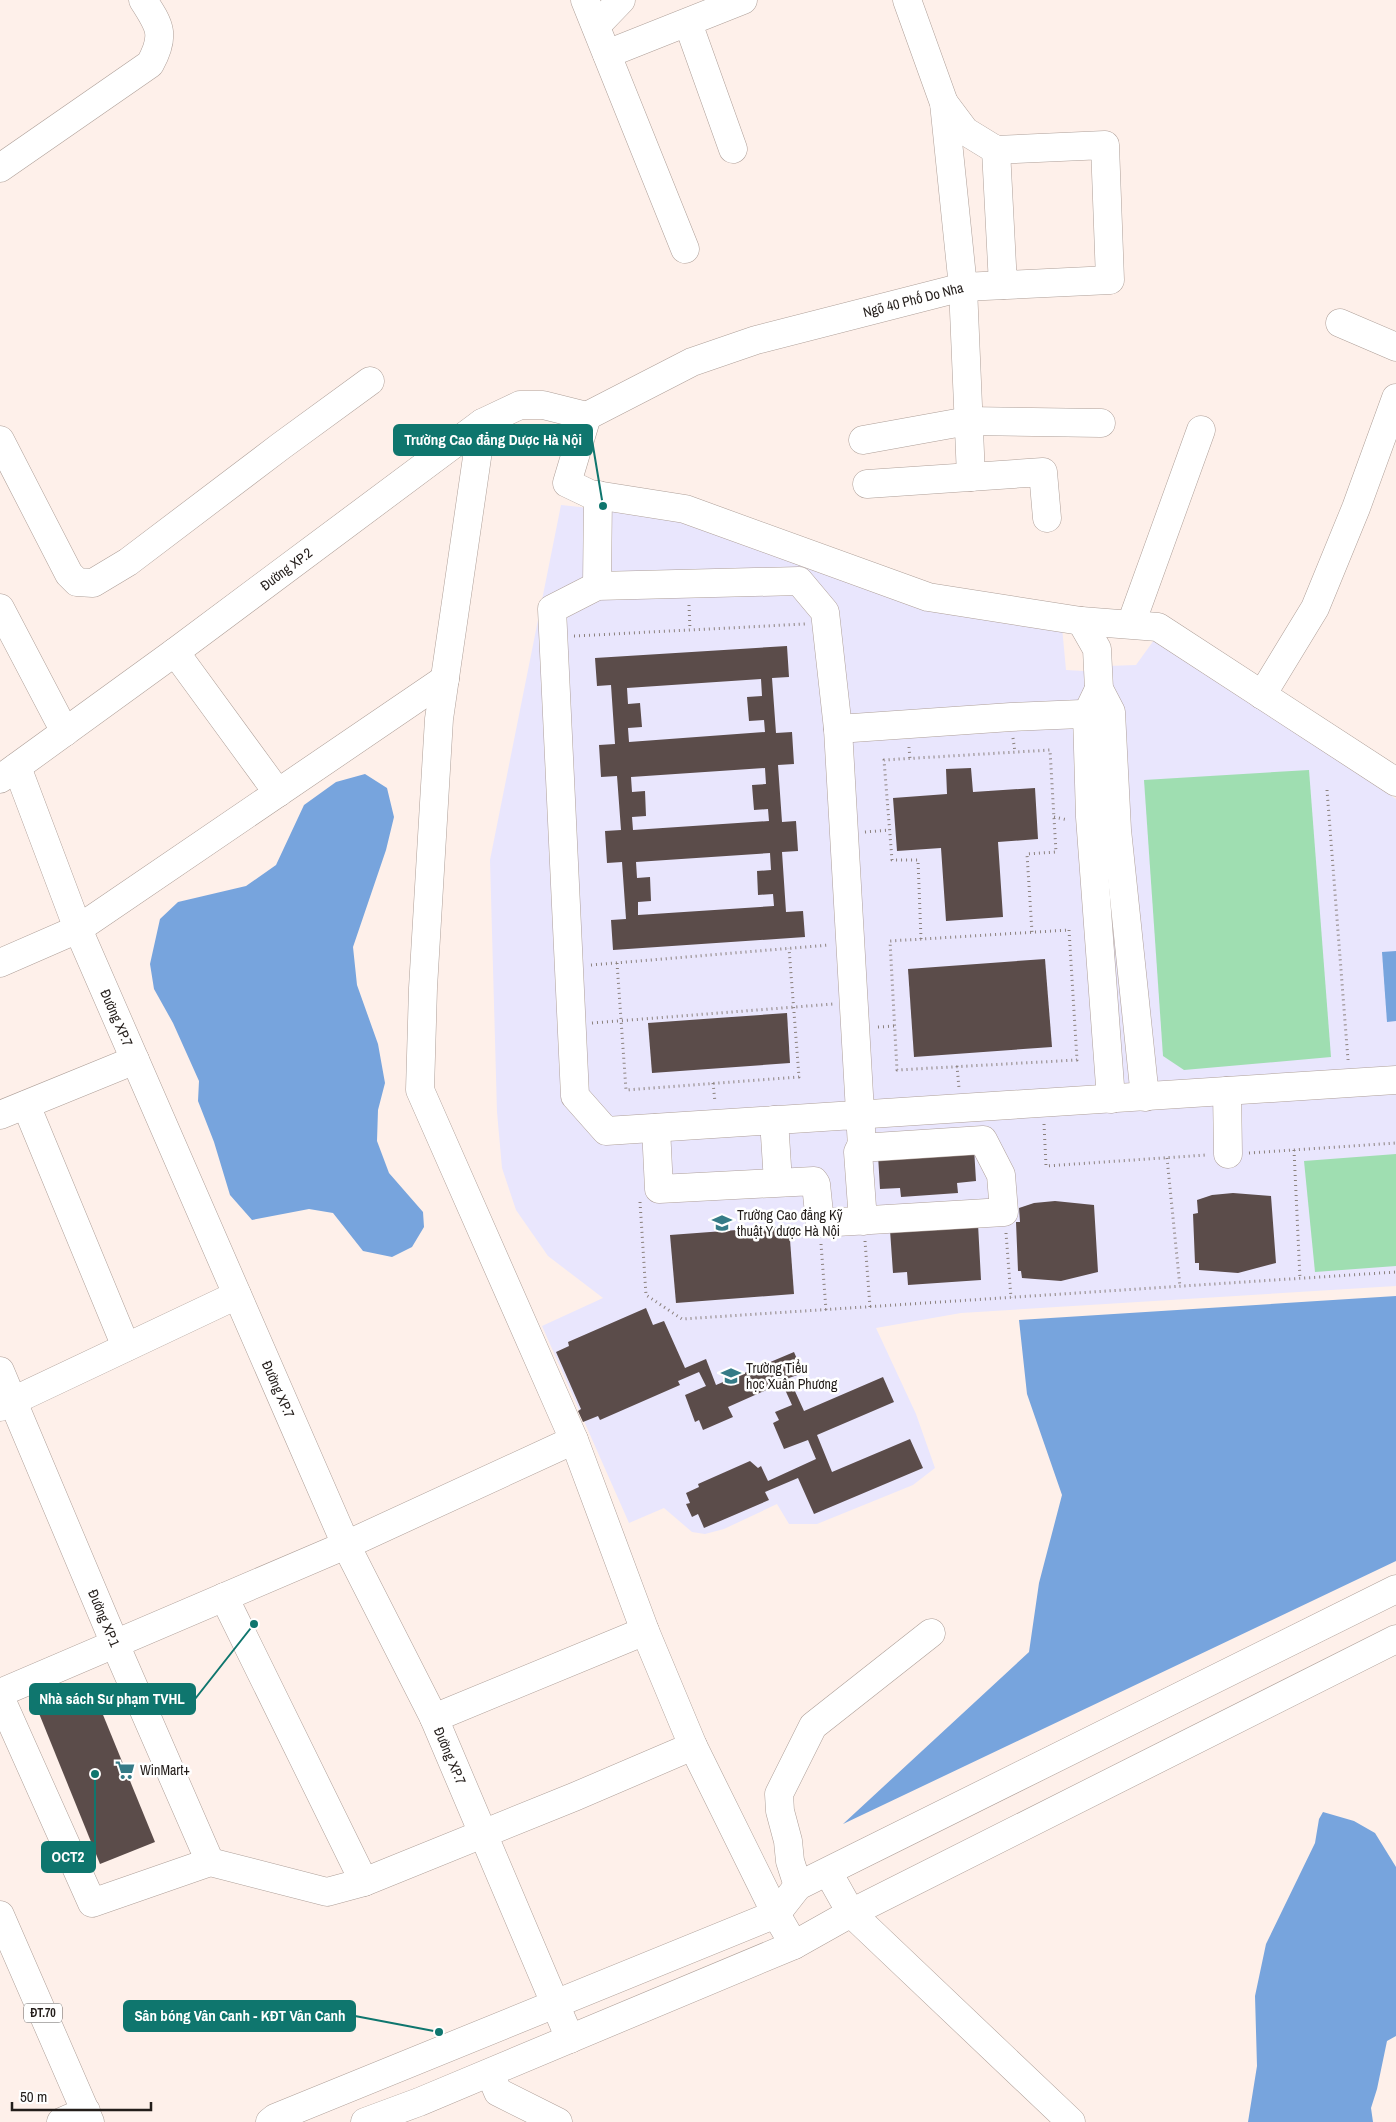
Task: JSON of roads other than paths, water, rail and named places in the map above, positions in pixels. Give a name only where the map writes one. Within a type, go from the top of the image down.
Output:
[{"type":"street","points":[[0,168],[150,64],[157,52],[159,28],[143,0]]},
{"type":"street","points":[[585,0],[685,249]]},
{"type":"street","points":[[596,26],[621,0]]},
{"type":"street","points":[[607,54],[743,0]]},
{"type":"street","name":"Ngõ 40 Phố Do Nha","points":[[587,416],[692,362],[756,340],[963,287],[944,103],[907,0]]},
{"type":"street","points":[[688,23],[733,149]]},
{"type":"street","points":[[944,103],[965,131],[996,150],[1105,145],[1110,280],[963,287],[971,477]]},
{"type":"street","points":[[996,150],[1003,284]]},
{"type":"street","points":[[1340,323],[1396,348]]},
{"type":"street","points":[[0,440],[69,574],[77,582],[93,583],[128,562],[370,381]]},
{"type":"street","points":[[1262,694],[1315,608],[1356,508],[1385,461],[1396,398]]},
{"type":"street","name":"Đường XP.2","points":[[8,773],[175,652],[482,424],[520,405],[543,405],[587,416]]},
{"type":"street","points":[[587,416],[567,483],[590,494],[598,503],[598,586]]},
{"type":"street","points":[[863,440],[968,421],[1101,423]]},
{"type":"street","points":[[482,424],[438,729],[423,988],[420,1090],[574,1440],[645,1632],[693,1746],[776,1914],[794,1944]]},
{"type":"street","points":[[1131,624],[1201,430]]},
{"type":"street","points":[[867,484],[1043,472],[1046,518]]},
{"type":"street","points":[[598,503],[685,509],[928,597],[1081,621],[1158,627],[1396,782]]},
{"type":"street","points":[[862,1148],[860,1115],[854,1002],[838,729],[825,612],[799,581],[598,586],[552,609],[576,1096],[606,1131],[774,1120],[860,1115],[1111,1099],[1396,1080]]},
{"type":"street","points":[[0,608],[65,732]]},
{"type":"street","points":[[1081,621],[1096,649],[1099,705],[1117,830],[1145,1096]]},
{"type":"street","points":[[175,652],[278,793]]},
{"type":"street","points":[[0,963],[78,929],[445,679]]},
{"type":"street","points":[[838,729],[992,718],[1099,705]]},
{"type":"street","points":[[1099,705],[1090,817],[1111,1099]]},
{"type":"street","name":"Đường XP.7","points":[[8,773],[78,929],[346,1545],[434,1718],[570,2039]]},
{"type":"street","points":[[0,1115],[135,1060]]},
{"type":"street","points":[[1227,1091],[1228,1154]]},
{"type":"street","points":[[26,1105],[126,1347]]},
{"type":"street","points":[[774,1120],[778,1182]]},
{"type":"street","points":[[656,1128],[659,1190],[814,1181],[816,1184],[820,1223],[1004,1212],[1002,1175],[983,1140],[862,1148],[858,1152],[863,1220]]},
{"type":"street","points":[[6,1404],[237,1295]]},
{"type":"street","name":"Đường XP.1","points":[[0,1371],[6,1404],[115,1644],[210,1862]]},
{"type":"street","points":[[0,1693],[346,1545],[574,1440]]},
{"type":"street","points":[[270,2122],[275,2118],[776,1914],[798,1886],[1396,1589]]},
{"type":"street","points":[[224,1597],[364,1882]]},
{"type":"street","points":[[434,1718],[645,1632]]},
{"type":"street","points":[[798,1886],[790,1861],[788,1841],[780,1811],[779,1794],[813,1726],[931,1633]]},
{"type":"street","points":[[365,2122],[424,2115],[490,2073],[794,1944],[851,1913],[1396,1639]]},
{"type":"street","points":[[0,1697],[92,1903],[210,1862],[327,1892],[364,1882],[693,1746]]},
{"type":"street","points":[[828,1872],[851,1913],[1071,2122]]},
{"type":"street","name":"ĐT.70","points":[[0,1916],[88,2117]]},
{"type":"street","points":[[490,2073],[498,2092],[558,2122]]},
{"type":"street","points":[[61,2122],[88,2117]]},
{"type":"water","points":[[365,774],[387,788],[394,817],[386,850],[353,947],[357,985],[378,1044],[385,1083],[378,1110],[377,1141],[389,1173],[423,1212],[424,1227],[412,1247],[392,1257],[363,1251],[333,1213],[309,1209],[252,1220],[230,1195],[214,1142],[198,1101],[199,1081],[173,1023],[154,989],[150,964],[160,919],[178,902],[246,886],[276,865],[304,805],[336,782]]},
{"type":"water","points":[[1396,951],[1396,1021],[1387,1022],[1382,952]]},
{"type":"water","points":[[1396,1296],[1396,1561],[843,1824],[1029,1652],[1039,1583],[1062,1495],[1027,1394],[1019,1320]]},
{"type":"water","points":[[1323,1812],[1354,1821],[1375,1833],[1396,1867],[1396,2036],[1387,2041],[1371,2108],[1373,2122],[1248,2122],[1257,2066],[1255,1996],[1266,1944],[1315,1843],[1319,1819]]},
{"type":"place","name":"Trường Cao đẳng Dược Hà Nội","points":[[603,506]]},
{"type":"place","name":"Trường Cao đẳng Kỹ thuật Y dược Hà Nội","points":[[722,1223]]},
{"type":"place","name":"Trường Tiểu học Xuân Phương","points":[[731,1376]]},
{"type":"place","name":"Nhà sách Sư phạm TVHL","points":[[254,1624]]},
{"type":"place","name":"WinMart+","points":[[125,1770]]},
{"type":"place","name":"OCT2","points":[[95,1774]]},
{"type":"place","name":"Sân bóng Vân Canh - KĐT Vân Canh","points":[[439,2032]]}]
